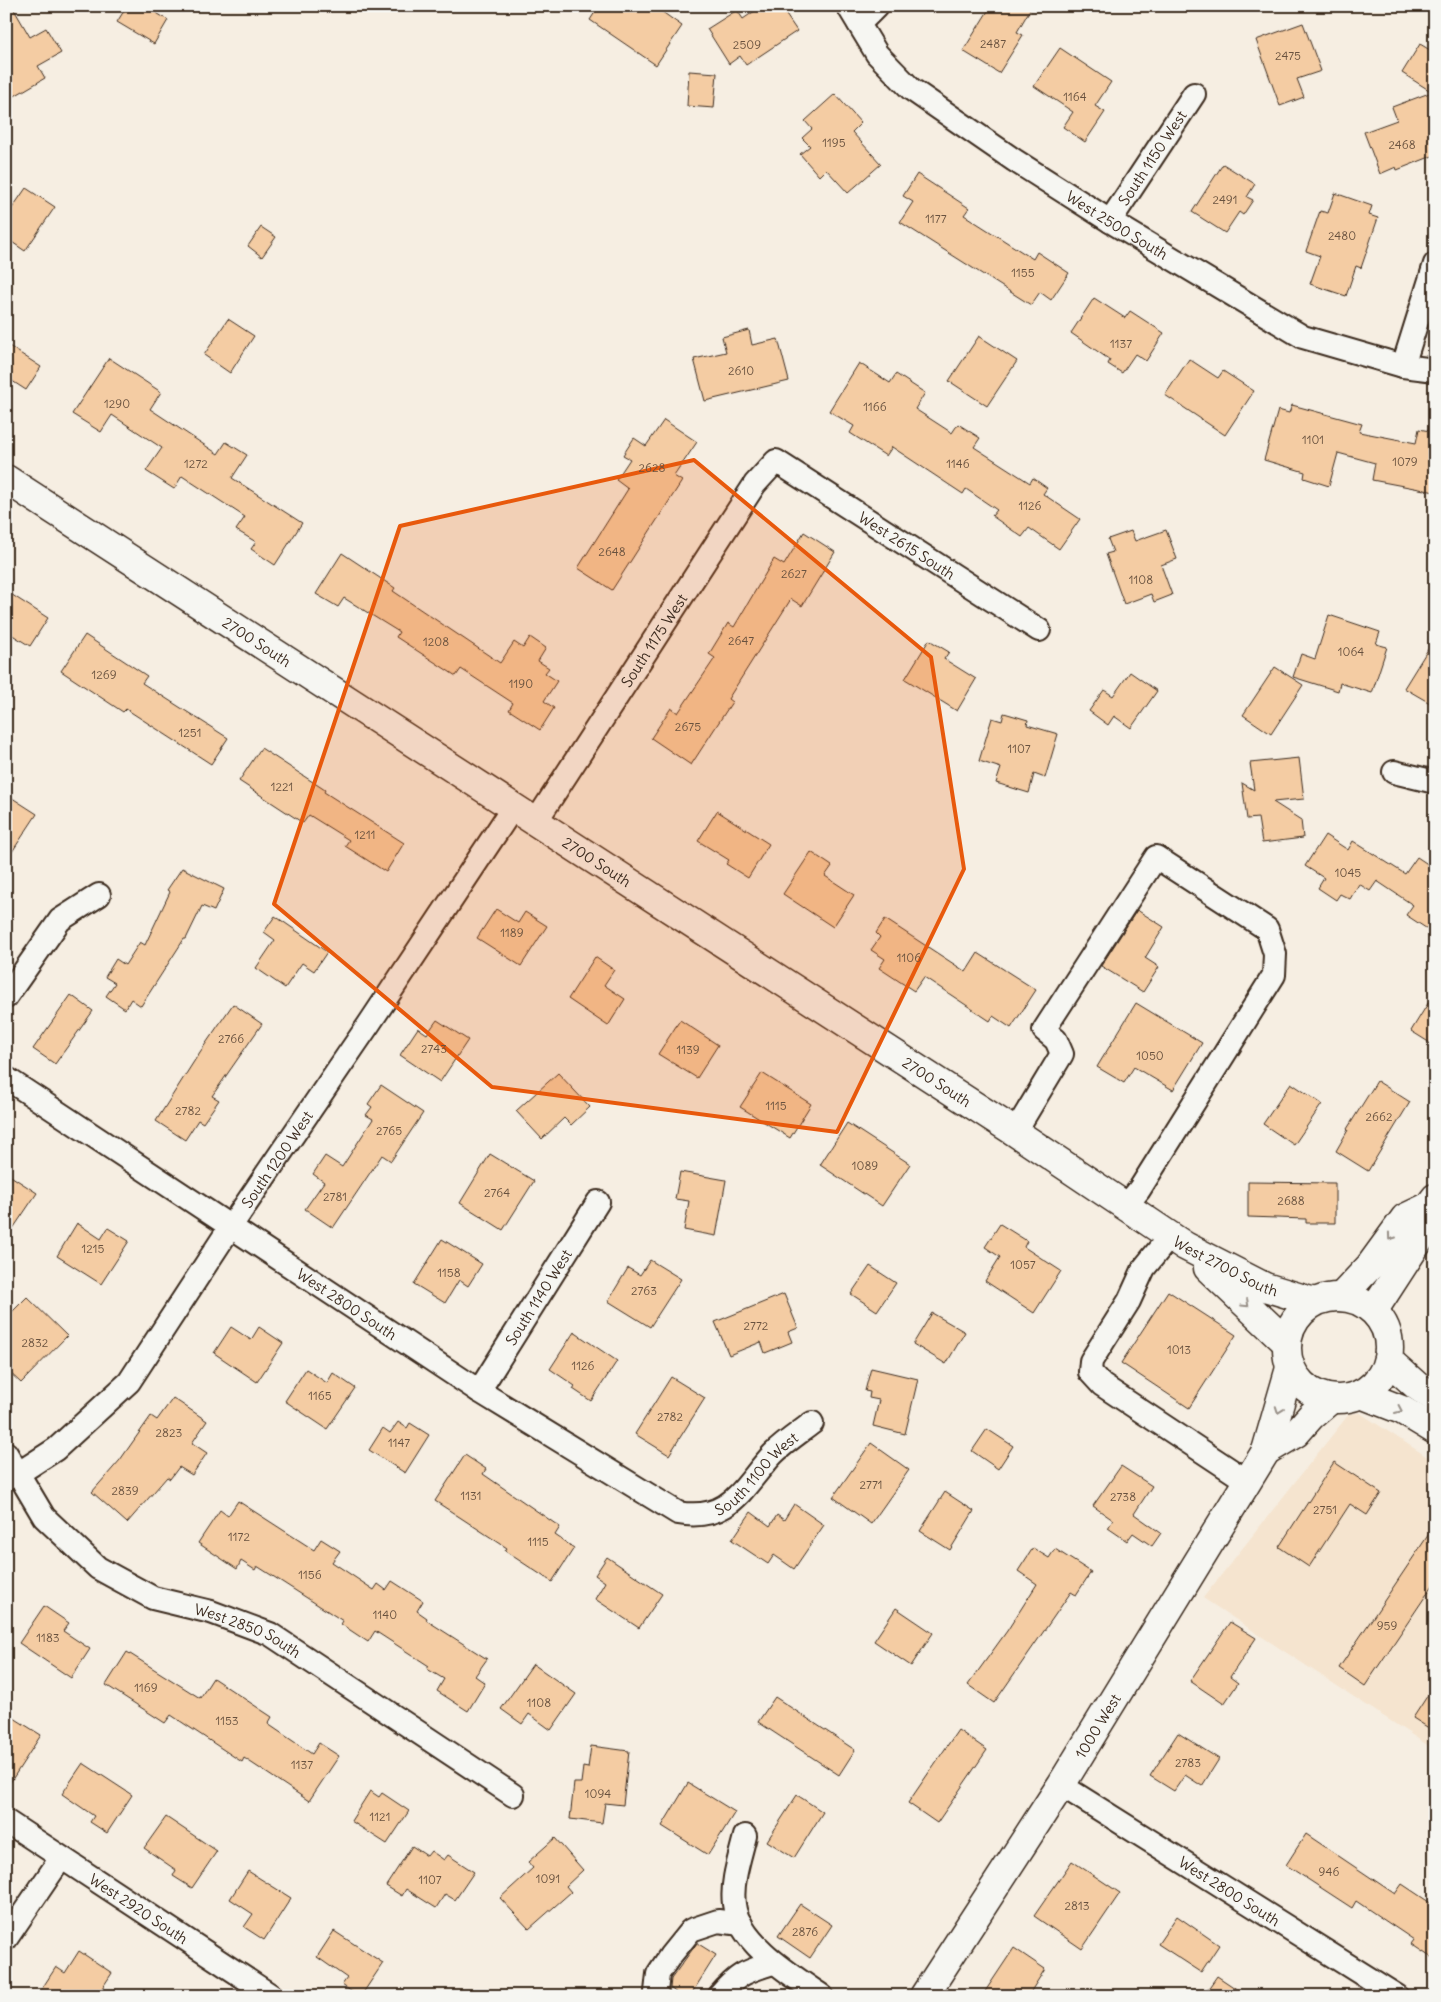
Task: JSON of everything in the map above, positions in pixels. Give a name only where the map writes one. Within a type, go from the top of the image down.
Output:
[{"type":"main road","name":"2700 South","points":[[6,479],[514,806],[536,823],[1015,1132],[1178,1241]]},
{"type":"main road","points":[[1341,1297],[1370,1266],[1405,1218],[1431,1203]]},
{"type":"main road","points":[[1374,1310],[1422,1236],[1431,1203]]},
{"type":"main road","name":"West 2700 South","points":[[1178,1241],[1265,1287],[1314,1302]]},
{"type":"main road","name":"West 2700 South","points":[[1178,1241],[1289,1355]]},
{"type":"main road","points":[[1266,1451],[1289,1355],[1290,1331],[1295,1319],[1304,1310],[1314,1302],[1328,1298],[1341,1297],[1356,1300],[1374,1310],[1386,1331],[1389,1345],[1388,1360],[1383,1374],[1361,1394],[1346,1398],[1331,1399],[1318,1395],[1307,1388],[1297,1379],[1289,1355]]},
{"type":"main road","points":[[1388,1360],[1416,1386],[1435,1398]]},
{"type":"main road","points":[[1361,1394],[1402,1410],[1435,1430]]},
{"type":"main road","points":[[1266,1451],[1296,1433],[1311,1416],[1331,1399]]},
{"type":"main road","name":"1000 West","points":[[924,1996],[1061,1785],[1266,1451]]},
{"type":"street","points":[[854,15],[877,6]]},
{"type":"street","name":"West 2500 South","points":[[854,15],[877,54],[911,89],[1014,160],[1110,222],[1303,337],[1403,366],[1435,370]]},
{"type":"street","name":"South 1150 West","points":[[1110,222],[1194,94]]},
{"type":"street","points":[[1403,366],[1435,264]]},
{"type":"street","name":"West 2615 South","points":[[776,461],[1039,630]]},
{"type":"street","name":"South 1175 West","points":[[536,823],[755,484],[776,461]]},
{"type":"street","points":[[1394,772],[1435,782]]},
{"type":"street","name":"South 1200 West","points":[[13,1476],[56,1449],[129,1382],[231,1226],[369,1024],[514,806]]},
{"type":"street","points":[[1015,1132],[1062,1054],[1056,1040],[1044,1030],[1156,857],[1267,929],[1275,954],[1274,975],[1139,1190],[1126,1206]]},
{"type":"street","points":[[6,997],[60,920],[99,895]]},
{"type":"street","name":"West 2800 South","points":[[6,1078],[479,1391],[678,1512],[695,1516]]},
{"type":"street","name":"South 1140 West","points":[[479,1391],[598,1202]]},
{"type":"street","points":[[1178,1241],[1144,1268],[1129,1301],[1091,1361],[1090,1372],[1102,1385],[1247,1481]]},
{"type":"street","name":"South 1100 West","points":[[695,1516],[716,1510],[737,1499],[774,1453],[812,1423]]},
{"type":"street","name":"West 2850 South","points":[[6,1453],[13,1476],[44,1517],[98,1568],[153,1598],[211,1612],[270,1634],[513,1795]]},
{"type":"street","name":"West 2800 South","points":[[1061,1785],[1397,1996]]},
{"type":"street","name":"West 2920 South","points":[[6,1820],[272,1996]]},
{"type":"street","points":[[745,1836],[735,1882],[734,1905],[741,1924],[773,1963],[822,1996]]},
{"type":"street","points":[[6,1940],[61,1858]]},
{"type":"street","points":[[658,1996],[656,1992],[658,1974],[691,1930],[718,1920],[741,1924]]},
{"type":"street","points":[[719,1996],[731,1982],[743,1973],[773,1963]]},
{"type":"highlighted area","points":[[694,460],[931,657],[964,869],[837,1132],[492,1087],[274,904],[400,526]]},
{"type":"shaded area","points":[[1360,1413],[1435,1462],[1435,1750],[1203,1598],[1349,1414]]},
{"type":"building","points":[[6,6],[12,6],[30,37],[46,28],[61,53],[38,66],[45,78],[6,101]]},
{"type":"building","points":[[127,6],[145,6],[168,20],[154,44],[117,22]]},
{"type":"building","points":[[599,6],[654,6],[682,26],[656,65],[590,20]]},
{"type":"building","points":[[762,6],[780,6],[797,31],[746,65],[740,56],[729,64],[707,29],[737,10],[743,19]]},
{"type":"building","points":[[991,6],[1032,6],[1017,32],[1023,35],[999,73],[963,51]]},
{"type":"building","points":[[1303,23],[1321,71],[1297,79],[1304,97],[1280,106],[1256,40]]},
{"type":"building","points":[[1420,44],[1435,53],[1435,155],[1397,170],[1396,167],[1380,174],[1364,132],[1397,120],[1392,107],[1432,92],[1402,73]]},
{"type":"building","points":[[1060,48],[1111,82],[1095,106],[1105,112],[1085,142],[1063,127],[1073,112],[1034,86]]},
{"type":"building","points":[[689,71],[717,73],[714,108],[687,106]]},
{"type":"building","points":[[835,94],[861,123],[852,132],[881,164],[848,193],[826,169],[819,176],[800,154],[810,146],[802,138],[812,129],[805,121]]},
{"type":"building","points":[[1223,164],[1255,184],[1247,197],[1253,200],[1243,215],[1239,212],[1225,233],[1192,212]]},
{"type":"building","points":[[917,174],[969,208],[964,215],[1033,259],[1037,252],[1069,273],[1051,300],[1040,292],[1031,305],[900,222],[913,202],[903,196]]},
{"type":"building","points":[[26,188],[55,207],[25,251],[6,238],[6,217]]},
{"type":"building","points":[[1335,193],[1372,206],[1369,215],[1378,218],[1361,268],[1356,266],[1346,296],[1310,284],[1320,256],[1306,251],[1320,211],[1328,213]]},
{"type":"building","points":[[261,227],[276,237],[262,257],[248,246]]},
{"type":"building","points":[[1094,298],[1125,318],[1130,311],[1164,333],[1146,361],[1135,354],[1122,373],[1108,364],[1110,360],[1071,333]]},
{"type":"building","points":[[228,319],[254,336],[230,373],[204,355]]},
{"type":"building","points":[[749,330],[752,345],[778,339],[789,381],[705,401],[694,359],[726,352],[722,337]]},
{"type":"building","points":[[979,336],[1017,361],[987,406],[949,381]]},
{"type":"building","points":[[6,344],[41,367],[26,390],[6,377]]},
{"type":"building","points":[[109,358],[161,392],[150,409],[218,454],[226,442],[247,455],[232,478],[302,523],[275,565],[251,549],[256,542],[236,530],[245,517],[182,476],[174,489],[146,471],[162,448],[112,415],[101,432],[72,414]]},
{"type":"building","points":[[1189,359],[1218,378],[1223,371],[1254,391],[1225,435],[1165,395]]},
{"type":"building","points":[[859,363],[890,383],[896,374],[925,393],[915,409],[952,433],[958,424],[980,438],[974,447],[1030,483],[1033,478],[1047,488],[1043,494],[1080,519],[1059,549],[1029,528],[1022,537],[992,516],[997,510],[966,489],[963,494],[892,447],[886,456],[850,433],[854,426],[829,411]]},
{"type":"building","points":[[1292,405],[1362,424],[1359,432],[1416,443],[1419,429],[1435,432],[1435,492],[1372,480],[1375,463],[1338,453],[1329,486],[1304,478],[1305,472],[1264,460],[1278,410],[1289,413]]},
{"type":"building","points":[[664,420],[697,442],[674,476],[682,481],[612,590],[578,568],[628,489],[616,480],[630,459],[623,455],[634,438],[646,446]]},
{"type":"building","points":[[1166,530],[1177,559],[1161,565],[1172,595],[1154,602],[1151,594],[1124,604],[1106,554],[1113,552],[1108,539],[1131,531],[1135,541]]},
{"type":"building","points":[[804,532],[835,552],[802,606],[791,599],[728,699],[732,702],[691,765],[651,738],[671,708],[678,713],[715,658],[709,654],[728,623],[734,627],[774,559],[784,565]]},
{"type":"building","points":[[342,553],[395,588],[393,591],[500,663],[514,642],[523,648],[530,637],[546,648],[538,661],[549,668],[545,673],[557,681],[544,701],[554,708],[540,730],[509,710],[513,703],[461,669],[456,676],[396,637],[399,632],[344,598],[338,607],[316,594]]},
{"type":"building","points":[[6,591],[48,618],[30,646],[6,631]]},
{"type":"building","points":[[1329,615],[1380,632],[1376,644],[1387,647],[1372,693],[1340,683],[1338,691],[1293,677],[1301,654],[1315,659]]},
{"type":"building","points":[[85,635],[147,676],[142,683],[228,738],[211,764],[126,709],[123,712],[61,671]]},
{"type":"building","points":[[1435,638],[1435,706],[1404,688]]},
{"type":"building","points":[[929,640],[949,652],[944,659],[976,679],[957,711],[905,679]]},
{"type":"building","points":[[1275,667],[1303,685],[1271,734],[1243,715]]},
{"type":"building","points":[[1130,672],[1157,691],[1131,728],[1114,716],[1108,725],[1089,711],[1104,690],[1113,696]]},
{"type":"building","points":[[1004,713],[1028,720],[1027,725],[1058,734],[1045,778],[1034,774],[1029,793],[996,783],[1001,768],[979,761],[992,718],[1002,721]]},
{"type":"building","points":[[261,748],[325,790],[324,792],[404,843],[386,872],[345,846],[349,840],[309,815],[303,823],[239,781]]},
{"type":"building","points":[[1299,758],[1304,799],[1273,802],[1301,820],[1303,838],[1262,843],[1258,818],[1247,819],[1242,783],[1254,790],[1250,763]]},
{"type":"building","points":[[6,794],[37,814],[6,861]]},
{"type":"building","points":[[717,811],[769,844],[748,878],[726,864],[729,860],[698,841]]},
{"type":"building","points":[[1325,835],[1348,850],[1353,841],[1405,874],[1417,857],[1435,869],[1435,934],[1406,915],[1413,905],[1377,881],[1370,891],[1359,884],[1350,899],[1340,894],[1336,900],[1318,888],[1324,878],[1305,866]]},
{"type":"building","points":[[811,852],[832,866],[825,876],[854,895],[833,927],[783,894]]},
{"type":"building","points":[[182,868],[224,889],[214,911],[202,906],[186,939],[184,939],[141,1006],[131,999],[125,1009],[106,996],[115,983],[105,977],[116,959],[125,965],[140,942],[145,945],[170,892],[167,890]]},
{"type":"building","points":[[496,909],[518,923],[525,912],[547,926],[521,966],[477,938]]},
{"type":"building","points":[[1137,910],[1164,927],[1145,958],[1159,967],[1143,992],[1101,966]]},
{"type":"building","points":[[275,916],[327,952],[314,971],[302,963],[285,988],[256,968],[275,940],[264,932]]},
{"type":"building","points":[[885,919],[966,972],[978,953],[1036,990],[1011,1028],[993,1016],[990,1021],[924,977],[914,991],[879,968],[885,959],[871,950],[880,937],[876,933]]},
{"type":"building","points":[[595,957],[614,970],[604,985],[625,999],[608,1026],[568,999]]},
{"type":"building","points":[[1435,992],[1435,1046],[1411,1031]]},
{"type":"building","points":[[71,995],[93,1011],[55,1064],[33,1049]]},
{"type":"building","points":[[1136,1003],[1202,1043],[1173,1090],[1134,1067],[1124,1083],[1097,1067]]},
{"type":"building","points":[[233,1004],[262,1024],[212,1096],[219,1100],[203,1123],[198,1120],[185,1140],[156,1121]]},
{"type":"building","points":[[437,1020],[468,1040],[440,1082],[400,1055],[418,1028],[427,1034]]},
{"type":"building","points":[[680,1020],[718,1045],[697,1078],[658,1054]]},
{"type":"building","points":[[558,1073],[590,1107],[571,1125],[564,1118],[542,1139],[516,1111]]},
{"type":"building","points":[[762,1073],[811,1104],[790,1138],[740,1107]]},
{"type":"building","points":[[1377,1081],[1410,1102],[1368,1171],[1336,1151],[1347,1129]]},
{"type":"building","points":[[1291,1083],[1322,1104],[1294,1145],[1263,1124]]},
{"type":"building","points":[[381,1085],[423,1113],[391,1161],[382,1155],[333,1228],[305,1209],[324,1182],[313,1174],[325,1156],[342,1167],[373,1119],[366,1115],[372,1107],[368,1104]]},
{"type":"building","points":[[847,1123],[910,1164],[882,1206],[820,1165]]},
{"type":"building","points":[[490,1154],[534,1181],[503,1230],[460,1203]]},
{"type":"building","points":[[680,1172],[726,1180],[716,1236],[684,1230],[689,1201],[675,1199]]},
{"type":"building","points":[[6,1173],[37,1193],[6,1239]]},
{"type":"building","points":[[1248,1182],[1335,1183],[1335,1223],[1306,1223],[1306,1219],[1248,1217]]},
{"type":"building","points":[[77,1223],[101,1239],[108,1228],[129,1241],[101,1284],[57,1256]]},
{"type":"building","points":[[1000,1224],[1027,1241],[1024,1247],[1061,1271],[1034,1313],[985,1281],[1000,1257],[985,1247]]},
{"type":"building","points":[[442,1239],[482,1264],[468,1286],[459,1280],[445,1303],[414,1284]]},
{"type":"building","points":[[650,1260],[681,1279],[650,1327],[608,1301],[628,1268],[640,1275]]},
{"type":"building","points":[[870,1266],[896,1283],[877,1311],[851,1294]]},
{"type":"building","points":[[1168,1291],[1236,1335],[1189,1408],[1121,1363]]},
{"type":"building","points":[[784,1294],[798,1328],[788,1332],[792,1342],[765,1353],[761,1342],[729,1355],[715,1322]]},
{"type":"building","points":[[27,1297],[67,1336],[21,1383],[6,1369],[6,1318]]},
{"type":"building","points":[[932,1313],[965,1332],[946,1364],[913,1344]]},
{"type":"building","points":[[231,1327],[251,1340],[259,1327],[283,1343],[257,1382],[214,1353]]},
{"type":"building","points":[[574,1332],[617,1361],[591,1401],[573,1389],[575,1386],[550,1369]]},
{"type":"building","points":[[871,1368],[918,1379],[905,1434],[873,1426],[879,1400],[869,1398],[870,1392],[865,1391]]},
{"type":"building","points":[[306,1369],[327,1383],[333,1373],[355,1388],[327,1429],[285,1401]]},
{"type":"building","points":[[671,1377],[705,1398],[669,1455],[635,1434]]},
{"type":"building","points":[[173,1398],[207,1421],[192,1443],[207,1453],[192,1475],[179,1467],[170,1479],[167,1477],[127,1523],[92,1492],[120,1460],[151,1416],[157,1420]]},
{"type":"building","points":[[398,1422],[407,1428],[410,1423],[429,1435],[405,1473],[369,1450],[383,1428],[390,1433]]},
{"type":"building","points":[[987,1429],[1013,1446],[998,1469],[972,1451]]},
{"type":"building","points":[[871,1443],[909,1470],[871,1524],[833,1497]]},
{"type":"building","points":[[465,1455],[486,1469],[483,1474],[560,1527],[555,1535],[574,1548],[552,1582],[505,1551],[507,1548],[435,1501]]},
{"type":"building","points":[[1334,1462],[1381,1493],[1367,1515],[1350,1504],[1309,1567],[1279,1547]]},
{"type":"building","points":[[1121,1466],[1152,1486],[1134,1514],[1161,1533],[1152,1546],[1133,1533],[1127,1541],[1108,1528],[1113,1520],[1093,1506]]},
{"type":"building","points":[[945,1492],[974,1511],[950,1550],[920,1531]]},
{"type":"building","points":[[238,1501],[314,1550],[321,1539],[340,1551],[332,1562],[374,1590],[378,1584],[386,1590],[392,1581],[423,1601],[417,1611],[427,1618],[426,1620],[487,1659],[475,1676],[485,1683],[468,1711],[437,1691],[444,1679],[427,1669],[429,1666],[375,1631],[368,1642],[341,1624],[343,1621],[257,1566],[255,1570],[241,1561],[237,1569],[198,1543],[220,1510],[228,1516]]},
{"type":"building","points":[[794,1504],[824,1525],[794,1569],[774,1555],[768,1564],[732,1540],[751,1512],[770,1526],[777,1515],[784,1520]]},
{"type":"building","points":[[1435,1525],[1435,1582],[1365,1686],[1339,1668]]},
{"type":"building","points":[[1033,1548],[1049,1558],[1055,1549],[1091,1572],[1076,1595],[1071,1592],[994,1703],[968,1685],[1007,1631],[1037,1584],[1018,1571]]},
{"type":"building","points":[[607,1557],[662,1594],[639,1628],[595,1599],[605,1582],[595,1575]]},
{"type":"building","points":[[44,1606],[69,1623],[63,1631],[90,1649],[71,1678],[19,1643]]},
{"type":"building","points":[[896,1608],[933,1633],[911,1666],[874,1641]]},
{"type":"building","points":[[1230,1622],[1256,1638],[1230,1677],[1238,1683],[1224,1704],[1190,1681]]},
{"type":"building","points":[[127,1652],[200,1698],[213,1678],[272,1717],[268,1724],[312,1754],[319,1743],[339,1756],[309,1801],[244,1758],[242,1762],[171,1715],[165,1723],[106,1685]]},
{"type":"building","points":[[533,1664],[576,1694],[551,1730],[529,1714],[522,1724],[501,1709]]},
{"type":"building","points":[[1435,1684],[1435,1732],[1413,1718]]},
{"type":"building","points":[[775,1697],[855,1750],[839,1775],[758,1722]]},
{"type":"building","points":[[6,1713],[41,1735],[6,1789]]},
{"type":"building","points":[[958,1730],[987,1750],[937,1823],[908,1803]]},
{"type":"building","points":[[1178,1733],[1219,1759],[1202,1786],[1185,1775],[1174,1791],[1150,1776]]},
{"type":"building","points":[[591,1746],[629,1751],[623,1805],[605,1803],[602,1823],[570,1819],[574,1783],[581,1783],[583,1767],[588,1768]]},
{"type":"building","points":[[83,1763],[132,1795],[107,1833],[90,1822],[94,1816],[62,1794]]},
{"type":"building","points":[[688,1783],[735,1812],[708,1855],[662,1826]]},
{"type":"building","points":[[370,1791],[379,1797],[382,1793],[409,1811],[387,1844],[351,1821]]},
{"type":"building","points":[[797,1795],[823,1812],[794,1858],[767,1841]]},
{"type":"building","points":[[166,1817],[217,1851],[192,1888],[173,1876],[176,1870],[144,1848]]},
{"type":"building","points":[[1306,1834],[1395,1894],[1402,1884],[1435,1906],[1435,1960],[1411,1944],[1414,1940],[1356,1901],[1352,1908],[1286,1865]]},
{"type":"building","points":[[555,1838],[583,1870],[566,1886],[571,1892],[529,1929],[500,1898],[533,1868],[528,1862]]},
{"type":"building","points":[[412,1846],[427,1856],[431,1851],[444,1860],[448,1855],[474,1872],[455,1900],[445,1894],[436,1908],[406,1889],[402,1896],[386,1886]]},
{"type":"building","points":[[1072,1861],[1120,1893],[1082,1949],[1034,1916]]},
{"type":"building","points":[[248,1871],[291,1898],[264,1940],[244,1927],[253,1914],[230,1899]]},
{"type":"building","points":[[800,1904],[832,1925],[810,1958],[778,1936]]},
{"type":"building","points":[[1177,1916],[1219,1945],[1201,1972],[1158,1944]]},
{"type":"building","points":[[334,1931],[383,1963],[361,1996],[358,1996],[342,1985],[347,1978],[317,1957]]},
{"type":"building","points":[[697,1943],[716,1955],[690,1996],[681,1996],[670,1988],[671,1979]]},
{"type":"building","points":[[1014,1948],[1045,1969],[1028,1996],[982,1996]]},
{"type":"building","points":[[79,1951],[112,1973],[97,1996],[50,1996],[41,1990],[56,1967],[65,1973]]},
{"type":"building","points":[[1217,1976],[1247,1996],[1203,1996]]}]
